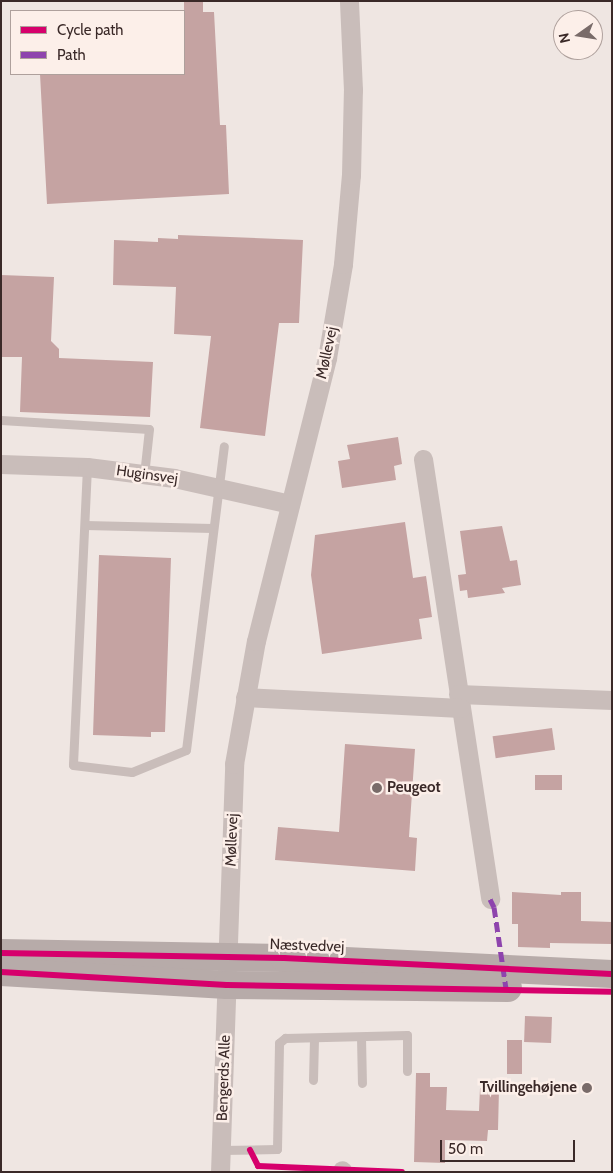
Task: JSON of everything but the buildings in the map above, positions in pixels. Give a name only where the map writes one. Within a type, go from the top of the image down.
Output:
[{"type":"main road","name":"Næstvedvej","points":[[1,953],[228,956],[612,974]]},
{"type":"main road","points":[[1,972],[227,985],[612,992]]},
{"type":"street","name":"Møllevej","points":[[227,985],[234,764],[245,697],[290,504],[327,358],[343,264],[351,175],[353,90],[349,1]]},
{"type":"street","points":[[423,459],[490,899]]},
{"type":"street","name":"Huginsvej","points":[[1,464],[87,467],[217,488],[290,504]]},
{"type":"street","points":[[245,697],[460,701],[612,700]]},
{"type":"street","name":"Bengerds Alle","points":[[220,1172],[227,985]]},
{"type":"lane","points":[[1,420],[149,429],[144,475]]},
{"type":"lane","points":[[87,467],[73,765],[132,772],[186,750],[217,488],[224,446]]},
{"type":"lane","points":[[85,525],[212,528]]},
{"type":"lane","points":[[221,1150],[277,1149],[279,1043],[285,1038],[408,1035],[407,1071]]},
{"type":"lane","points":[[361,1037],[362,1083]]},
{"type":"lane","points":[[313,1080],[314,1038]]},
{"type":"marked path","points":[[490,899],[494,907],[506,988]]},
{"type":"cycle path","points":[[1,953],[284,958],[612,974]]},
{"type":"cycle path","points":[[1,972],[227,985],[612,992]]},
{"type":"cycle path","points":[[250,1150],[258,1166],[402,1172]]},
{"type":"place","name":"Peugeot","points":[[377,788]]},
{"type":"place","name":"Tvillingehøjene","points":[[587,1088]]}]
